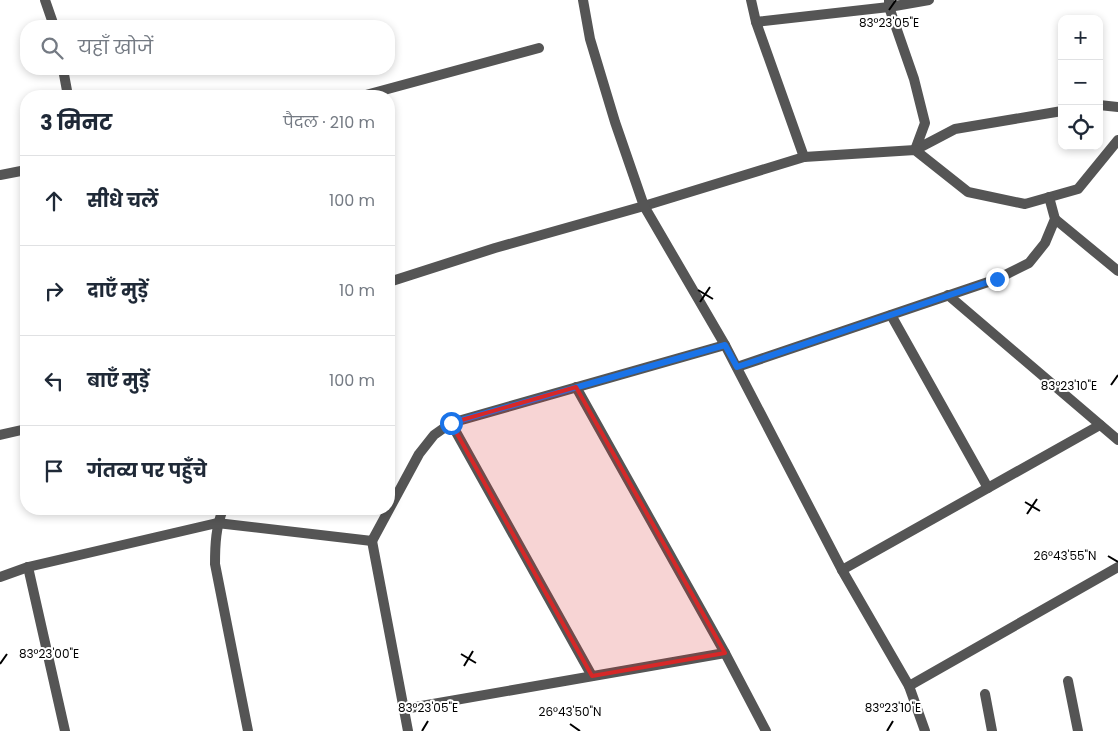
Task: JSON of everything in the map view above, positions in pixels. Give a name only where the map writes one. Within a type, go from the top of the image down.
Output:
[{"type":"street","points":[[45,0],[52,20]]},
{"type":"street","points":[[583,0],[590,39],[614,122],[644,206],[725,345],[842,570],[909,686],[925,731]]},
{"type":"street","points":[[751,0],[756,22],[804,157]]},
{"type":"street","points":[[756,22],[929,0]]},
{"type":"street","points":[[889,4],[914,79],[924,123],[915,150]]},
{"type":"street","points":[[384,90],[538,48]]},
{"type":"street","points":[[64,75],[67,90]]},
{"type":"street","points":[[1103,105],[1118,107]]},
{"type":"street","points":[[395,280],[494,248],[644,206],[804,157],[915,150],[955,129],[1058,112]]},
{"type":"street","points":[[915,150],[968,192],[1025,204],[1078,188],[1118,140]]},
{"type":"street","points":[[0,175],[20,171]]},
{"type":"street","points":[[1049,197],[1055,219],[1118,271]]},
{"type":"street","points":[[737,367],[997,279],[1028,263],[1045,243],[1055,219]]},
{"type":"street","points":[[948,295],[1118,440]]},
{"type":"street","points":[[891,315],[988,488]]},
{"type":"street","points":[[395,498],[419,454],[434,435],[451,423],[725,345]]},
{"type":"street","points":[[576,387],[766,731]]},
{"type":"street","points":[[451,423],[592,676]]},
{"type":"street","points":[[842,570],[1100,425]]},
{"type":"street","points":[[0,435],[20,430]]},
{"type":"street","points":[[220,515],[217,523],[215,564],[248,731]]},
{"type":"street","points":[[386,515],[372,540],[408,731]]},
{"type":"street","points":[[0,577],[28,567],[217,523],[372,540]]},
{"type":"street","points":[[28,567],[65,731]]},
{"type":"street","points":[[909,686],[1118,567]]},
{"type":"street","points":[[404,709],[724,653]]},
{"type":"street","points":[[1068,680],[1078,731]]},
{"type":"street","points":[[986,694],[992,731]]},
{"type":"highlighted area","points":[[576,387],[725,653],[592,676],[451,423]]},
{"type":"route","points":[[451,423],[725,345],[737,367],[997,279]]}]
